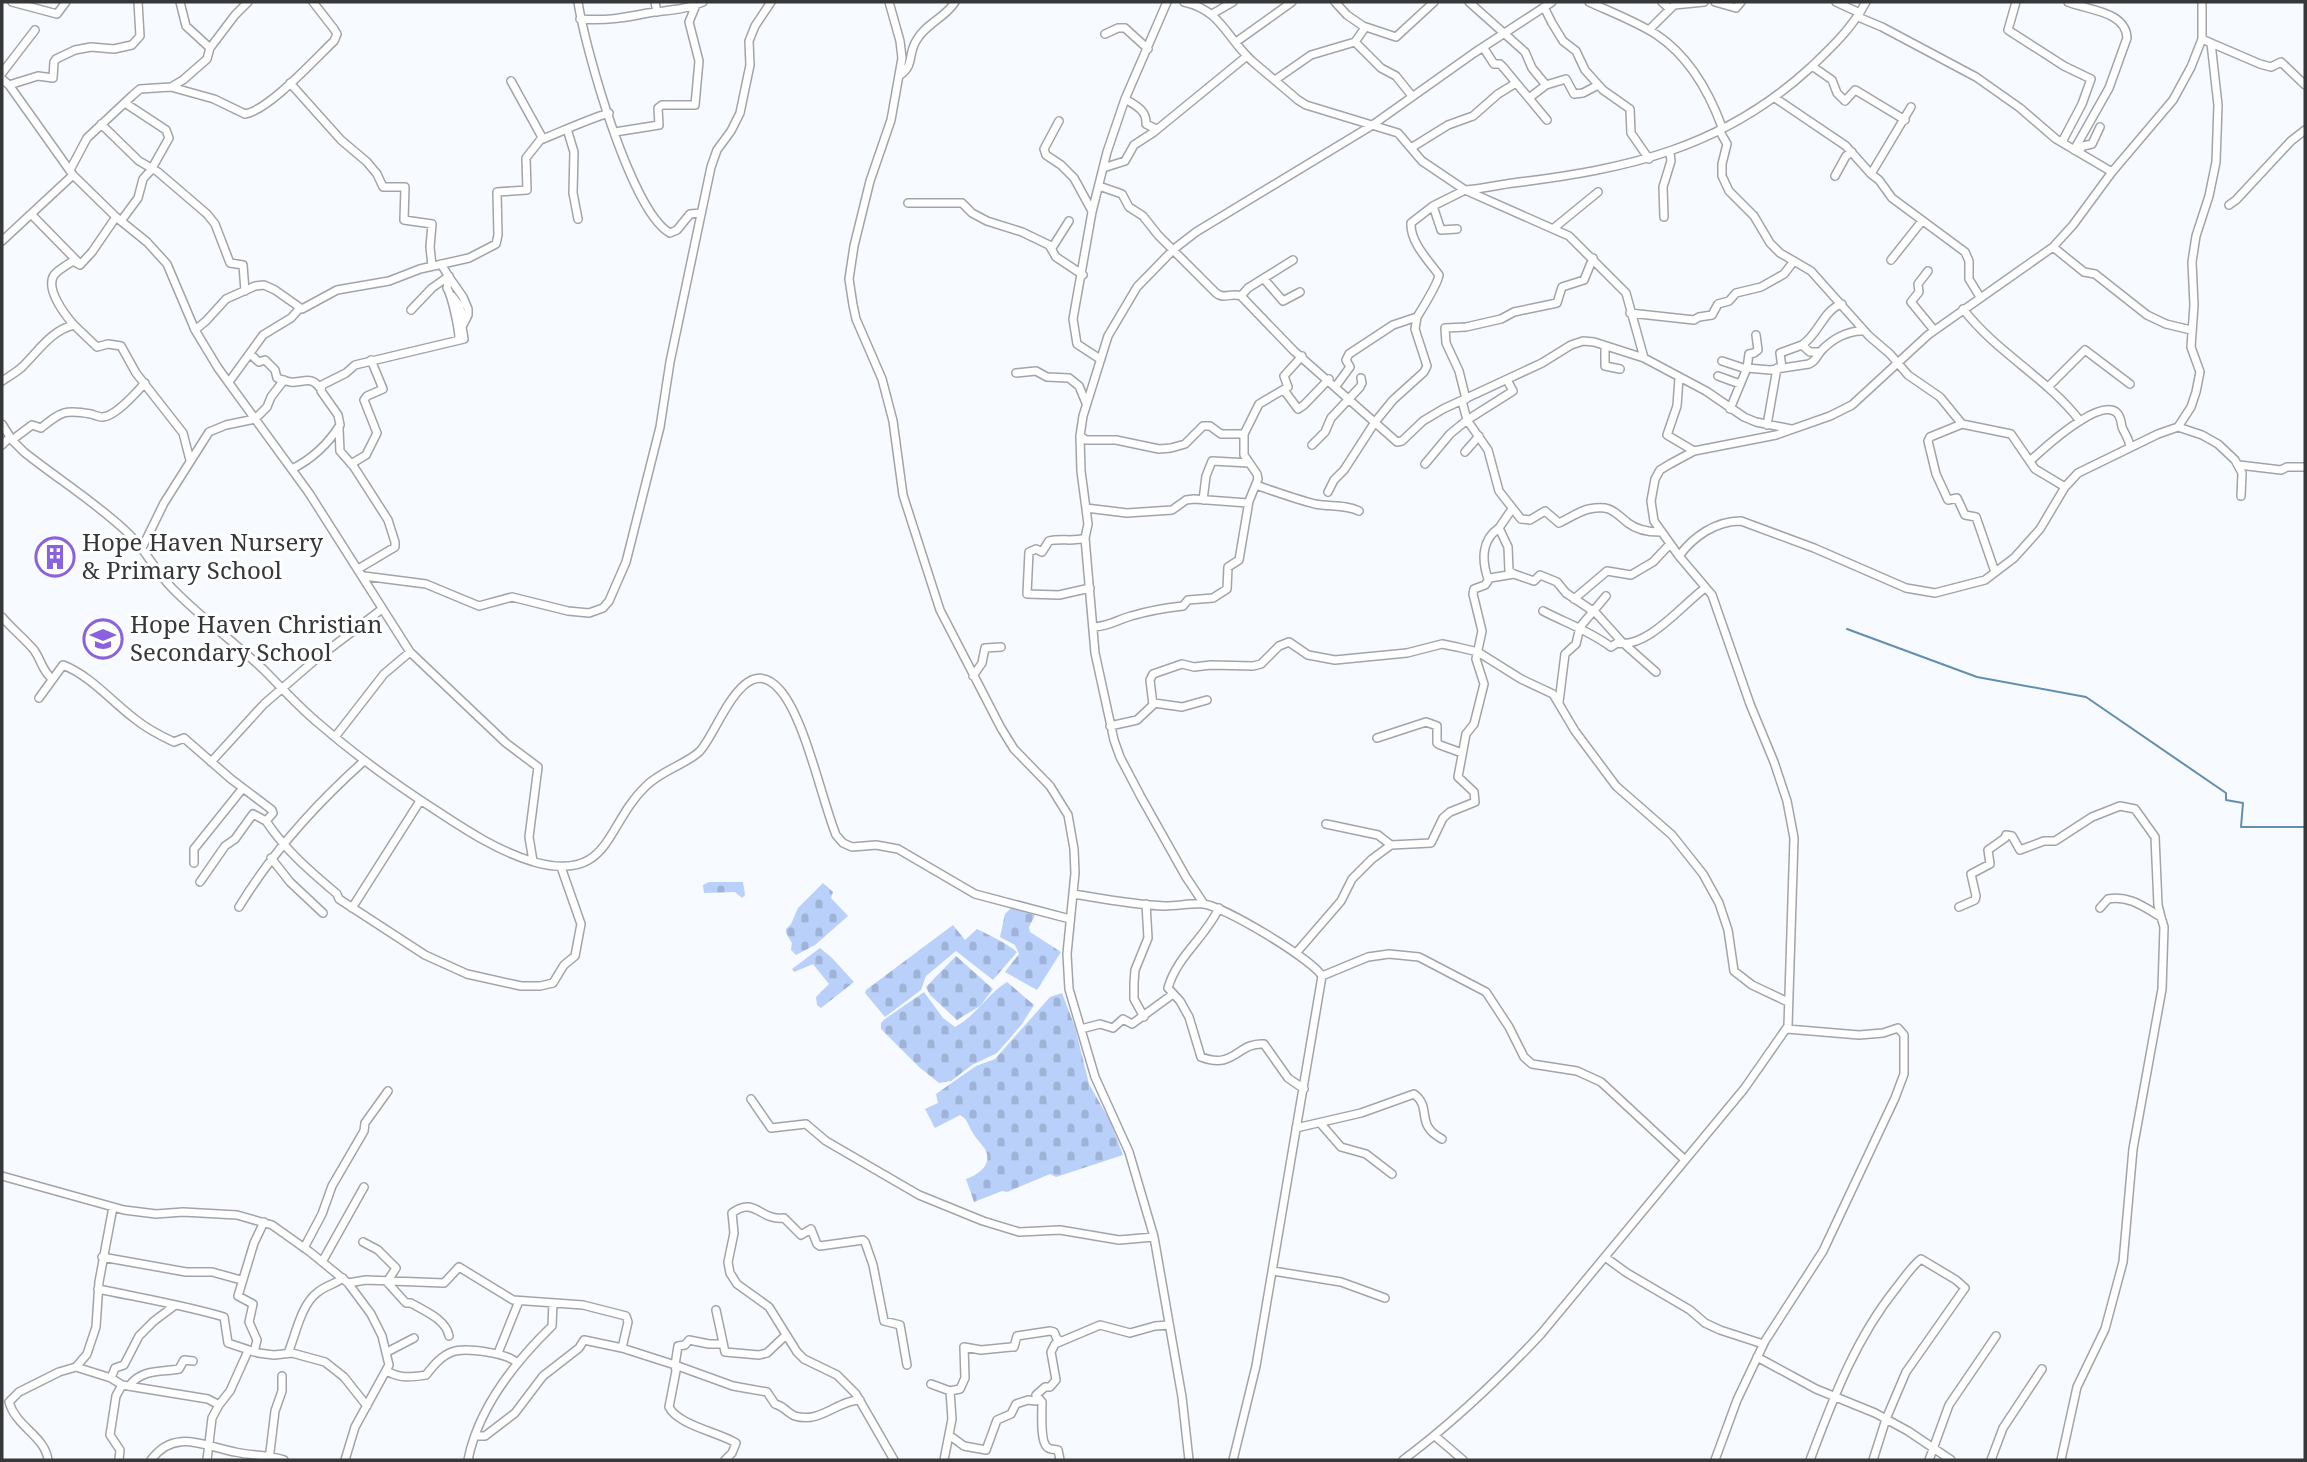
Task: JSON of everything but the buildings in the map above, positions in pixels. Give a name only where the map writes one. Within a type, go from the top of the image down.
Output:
[{"type":"street","points":[[12,2],[57,14],[66,2]]},
{"type":"street","points":[[9,85],[38,76],[53,78],[56,59],[75,50],[91,47],[114,49],[132,45],[140,36],[138,2]]},
{"type":"street","points":[[180,2],[186,26],[210,48]]},
{"type":"street","points":[[171,87],[207,59],[210,48],[234,15],[248,2]]},
{"type":"street","points":[[2,241],[71,172],[87,138],[140,89],[171,87],[214,99],[248,115],[266,104],[337,37],[313,2]]},
{"type":"street","points":[[578,2],[586,44],[627,169],[652,217],[661,228],[673,232],[690,214],[701,213]]},
{"type":"street","points":[[655,2],[657,12]]},
{"type":"street","points":[[889,2],[902,58],[891,120],[862,212],[849,279],[856,319],[882,379],[893,421],[903,495],[932,590],[973,676],[1014,748],[1050,786],[1068,815],[1074,849],[1074,894],[1066,970],[1095,1077],[1129,1152],[1154,1237],[1182,1397],[1189,1460]]},
{"type":"street","points":[[900,75],[910,64],[916,40],[948,13],[955,2]]},
{"type":"street","points":[[1100,359],[1076,342],[1073,319],[1083,275],[1092,212],[1125,100],[1167,2]]},
{"type":"street","points":[[1184,2],[1199,5],[1212,14],[1247,55],[1307,105],[1398,132],[1422,162],[1465,190],[1569,236],[1622,287],[1644,358]]},
{"type":"street","points":[[1212,14],[1233,2]]},
{"type":"street","points":[[1236,42],[1292,2]]},
{"type":"street","points":[[1335,2],[1363,26],[1396,37],[1434,2]]},
{"type":"street","points":[[1469,2],[1525,52],[1532,68],[1546,85]]},
{"type":"street","points":[[1204,904],[1186,877],[1120,757],[1110,726],[1095,653],[1080,436],[1086,404],[1108,336],[1137,288],[1174,249],[1217,218],[1371,126],[1552,2]]},
{"type":"street","points":[[1589,2],[1660,37],[1696,74],[1707,90],[1727,145],[1721,164],[1722,176],[1729,191],[1754,216],[1770,243],[1811,271],[1864,331],[1919,384],[1940,397],[1962,424]]},
{"type":"street","points":[[1662,2],[1670,9]]},
{"type":"street","points":[[1649,30],[1674,5],[1704,2]]},
{"type":"street","points":[[1715,2],[1736,8],[1741,2]]},
{"type":"street","points":[[1836,2],[1976,77],[2062,142],[2112,172]]},
{"type":"street","points":[[1328,492],[1393,400],[1424,372],[1427,366],[1415,329],[1417,317],[1439,280],[1439,275],[1416,243],[1411,223],[1433,206],[1465,190],[1573,176],[1670,153],[1712,135],[1775,97],[1812,66],[1848,31],[1866,2]]},
{"type":"street","points":[[2016,2],[2008,30],[2064,66],[2091,79],[2082,104],[2062,142]]},
{"type":"street","points":[[2067,2],[2120,21],[2126,29],[2127,38],[2109,88],[2076,151]]},
{"type":"street","points":[[1403,1460],[1435,1436],[1506,1371],[1668,1183],[1744,1089],[1787,1029],[1794,874],[1792,821],[1774,762],[1750,704],[1712,596],[1660,532],[1651,512],[1653,482],[1660,470],[1681,457],[1793,430],[1852,405],[1934,330],[2053,247],[2173,100],[2202,39],[2202,2]]},
{"type":"street","points":[[580,19],[599,22],[684,9],[700,3]]},
{"type":"street","points":[[615,132],[646,125],[657,126],[660,123],[658,108],[662,105],[695,105],[699,70],[689,22],[700,3]]},
{"type":"street","points":[[361,572],[426,584],[480,606],[512,597],[568,611],[589,613],[603,608],[609,601],[626,562],[660,427],[670,362],[717,150],[740,113],[750,65],[752,33],[770,3]]},
{"type":"street","points":[[1544,7],[1563,41],[1576,51],[1585,70],[1598,85],[1627,106],[1631,133],[1649,159]]},
{"type":"street","points":[[1275,80],[1311,55],[1354,42],[1364,29],[1363,26]]},
{"type":"street","points":[[1105,34],[1125,28],[1148,49]]},
{"type":"street","points":[[2,73],[35,30]]},
{"type":"street","points":[[2202,39],[2260,64],[2271,67],[2281,62],[2305,85]]},
{"type":"street","points":[[1354,42],[1381,68],[1396,76],[1412,96]]},
{"type":"street","points":[[2178,427],[2191,407],[2199,380],[2198,366],[2192,354],[2192,252],[2216,162],[2218,105],[2211,43]]},
{"type":"street","points":[[1483,47],[1494,64],[1500,64],[1547,120]]},
{"type":"street","points":[[1103,168],[1125,161],[1134,145],[1247,55]]},
{"type":"street","points":[[1812,66],[1832,80],[1837,93],[1845,101],[1855,90],[1905,120]]},
{"type":"street","points":[[2,79],[71,172],[167,264],[195,330],[361,572],[410,652],[506,743],[537,767],[529,837],[533,862]]},
{"type":"street","points":[[1529,98],[1546,85],[1566,79],[1572,92],[1580,93],[1598,85]]},
{"type":"street","points":[[511,81],[541,139]]},
{"type":"street","points":[[290,83],[341,141],[367,162],[382,185],[405,187],[404,220],[432,224],[432,267]]},
{"type":"street","points":[[1411,148],[1448,125],[1473,116],[1498,94],[1516,83]]},
{"type":"street","points":[[1775,97],[1846,146],[1879,180],[1892,198],[1965,252],[1969,261],[1969,279],[1980,297]]},
{"type":"street","points":[[1125,100],[1139,107],[1145,114],[1146,124],[1156,129]]},
{"type":"street","points":[[80,265],[138,198],[141,183],[169,138],[169,134],[125,103]]},
{"type":"street","points":[[1871,174],[1911,107]]},
{"type":"street","points":[[229,382],[263,335],[291,318],[300,308],[337,290],[389,281],[469,258],[498,243],[497,192],[527,190],[526,158],[532,147],[541,139],[609,113]]},
{"type":"street","points":[[1059,121],[1044,149],[1046,155],[1074,178],[1092,212]]},
{"type":"street","points":[[101,124],[139,161],[151,170],[159,172],[207,214],[215,224],[230,263],[243,265],[245,291]]},
{"type":"street","points":[[2076,151],[2082,146],[2092,144],[2100,127]]},
{"type":"street","points":[[567,130],[574,152],[573,193],[578,219]]},
{"type":"street","points":[[2229,205],[2305,130]]},
{"type":"street","points":[[1835,176],[1846,156],[1852,152]]},
{"type":"street","points":[[1664,217],[1663,187],[1671,161],[1670,153]]},
{"type":"street","points":[[1099,186],[1122,194],[1129,208],[1143,216],[1179,257],[1220,296],[1241,296],[1302,356],[1397,442],[1402,441],[1423,421],[1583,341],[1644,358],[1706,391],[1730,409],[1756,422],[1793,430]]},
{"type":"street","points":[[1554,228],[1598,192]]},
{"type":"street","points":[[908,203],[962,202],[972,213],[987,221],[1022,232],[1052,247],[1056,257],[1083,275]]},
{"type":"street","points":[[1433,206],[1441,230],[1457,229]]},
{"type":"street","points":[[31,214],[80,265]]},
{"type":"street","points":[[1052,247],[1069,221]]},
{"type":"street","points":[[1891,260],[1922,221]]},
{"type":"street","points":[[2053,247],[2084,272],[2095,274],[2147,316],[2191,331]]},
{"type":"street","points":[[1592,258],[1584,280],[1562,287],[1557,303],[1514,312],[1500,319],[1466,327],[1445,328],[1446,343],[1459,371],[1467,420],[1488,450],[1499,491],[1512,509],[1525,520],[1545,511],[1559,523],[1588,509],[1608,508],[1634,526],[1646,531],[1660,532]]},
{"type":"street","points":[[1241,296],[1248,288],[1293,260]]},
{"type":"street","points":[[80,265],[73,261],[55,274],[52,289],[67,317],[97,347],[108,344],[121,346],[158,404],[172,417],[183,433],[190,460]]},
{"type":"street","points":[[1630,313],[1694,320],[1712,315],[1718,304],[1729,301],[1736,293],[1761,286],[1784,274],[1794,261]]},
{"type":"street","points":[[320,388],[355,365],[464,339],[462,327],[468,315],[465,302],[441,264]]},
{"type":"street","points":[[1928,271],[1918,284],[1919,292],[1912,302],[1934,330]]},
{"type":"street","points":[[449,277],[447,288],[459,305],[464,322]]},
{"type":"street","points":[[411,310],[432,288],[449,277]]},
{"type":"street","points":[[1264,279],[1283,301],[1300,292]]},
{"type":"street","points":[[195,330],[226,299],[264,285],[287,297],[300,308]]},
{"type":"street","points":[[452,296],[459,340]]},
{"type":"street","points":[[1768,425],[1780,368],[1780,353],[1809,341],[1834,307],[1842,304]]},
{"type":"street","points":[[1963,309],[2003,352],[2048,387],[2080,421]]},
{"type":"street","points":[[1336,386],[1350,367],[1346,360],[1349,354],[1394,325],[1417,317]]},
{"type":"street","points":[[2,381],[16,372],[58,332],[74,325]]},
{"type":"street","points":[[1721,361],[1747,368],[1780,368],[1814,363],[1820,352],[1846,332],[1864,331]]},
{"type":"street","points":[[1730,409],[1747,368],[1749,354],[1757,352],[1756,335]]},
{"type":"street","points":[[1802,345],[1810,352],[1820,352]]},
{"type":"street","points":[[1605,346],[1605,366],[1620,369]]},
{"type":"street","points":[[2048,387],[2085,350],[2130,384]]},
{"type":"street","points":[[250,354],[259,362],[266,361],[275,370],[277,378],[295,382],[307,379],[314,381],[338,415],[338,427],[322,448],[292,469]]},
{"type":"street","points":[[1093,627],[1106,626],[1155,610],[1183,606],[1188,600],[1213,598],[1224,592],[1228,586],[1228,567],[1239,560],[1248,503],[1256,485],[1257,474],[1243,450],[1244,434],[1259,404],[1288,387],[1284,376],[1302,356]]},
{"type":"street","points":[[351,464],[366,455],[377,433],[364,400],[383,389],[371,360]]},
{"type":"street","points":[[1016,373],[1036,370],[1044,376],[1069,378],[1079,386],[1086,404]]},
{"type":"street","points":[[1718,376],[1740,384]]},
{"type":"street","points":[[1312,445],[1325,432],[1331,418],[1362,383],[1361,378]]},
{"type":"street","points":[[1679,378],[1676,406],[1667,435],[1694,452]]},
{"type":"street","points":[[1284,390],[1298,409],[1329,379]]},
{"type":"street","points":[[142,548],[164,503],[190,460],[213,430],[255,419],[267,407],[284,380]]},
{"type":"street","points":[[1425,464],[1450,434],[1513,391],[1507,380]]},
{"type":"street","points":[[2,445],[27,427],[32,425],[41,428],[59,414],[68,411],[98,417],[109,415],[118,411],[145,383]]},
{"type":"street","points":[[2030,461],[2055,438],[2080,421],[2108,409],[2115,411],[2129,439],[2130,447]]},
{"type":"street","points":[[2,424],[11,438],[111,518],[142,548],[173,589],[335,737],[420,801],[483,841],[533,862],[562,867],[586,861],[608,844],[622,814],[643,789],[653,779],[699,752],[732,698],[744,685],[760,679],[779,688],[793,713],[832,826],[843,843],[852,847],[876,845],[898,849],[975,894],[1070,919]]},
{"type":"street","points":[[1997,571],[1976,517],[1965,515],[1957,498],[1946,498],[1936,474],[1928,441],[1930,437],[1962,424],[2011,434],[2038,471],[2065,487]]},
{"type":"street","points":[[1080,436],[1086,440],[1116,440],[1159,449],[1185,444],[1203,426],[1210,426],[1226,435],[1244,434]]},
{"type":"street","points":[[338,427],[340,451],[388,520],[395,542],[395,547],[361,572]]},
{"type":"street","points":[[1679,556],[1698,535],[1732,520],[1741,520],[1906,588],[1936,593],[1977,583],[1997,571],[2028,543],[2065,487],[2078,473],[2178,427],[2190,429],[2218,444],[2239,465],[2242,472],[2241,496]]},
{"type":"street","points":[[1465,452],[1479,436]]},
{"type":"street","points":[[1203,500],[1206,476],[1212,461],[1250,463]]},
{"type":"street","points":[[2239,465],[2281,470],[2287,467],[2305,467]]},
{"type":"street","points":[[1256,485],[1318,505],[1347,507],[1359,512]]},
{"type":"street","points":[[1086,508],[1127,513],[1172,510],[1186,500],[1248,503]]},
{"type":"street","points":[[1297,952],[1341,901],[1359,871],[1391,845],[1431,843],[1443,818],[1457,808],[1475,802],[1474,793],[1458,777],[1466,734],[1474,724],[1483,684],[1476,659],[1482,631],[1473,594],[1474,589],[1485,585],[1488,579],[1484,563],[1485,546],[1489,537],[1512,509]]},
{"type":"street","points":[[1499,528],[1507,544],[1509,571],[1534,581],[1540,575],[1546,575],[1557,582],[1574,599],[1594,612],[1656,672]]},
{"type":"street","points":[[1085,538],[1053,540],[1049,541],[1042,552],[1036,549],[1029,552],[1027,594],[1059,595],[1090,588]]},
{"type":"street","points":[[1574,599],[1605,572],[1617,571],[1631,575],[1653,562],[1670,544]]},
{"type":"street","points":[[1488,579],[1514,574]]},
{"type":"street","points":[[1543,611],[1569,625],[1580,627],[1611,648],[1617,643],[1627,645],[1654,633],[1705,588]]},
{"type":"street","points":[[1559,702],[1564,656],[1576,644],[1580,627],[1606,596]]},
{"type":"street","points":[[211,762],[264,704],[382,609]]},
{"type":"street","points":[[2,617],[33,649],[40,659],[41,669],[51,679]]},
{"type":"street","points":[[1154,703],[1150,680],[1153,674],[1182,664],[1194,667],[1253,666],[1261,664],[1279,646],[1289,642],[1308,655],[1335,660],[1407,653],[1442,644],[1478,652],[1521,679],[1553,694],[1575,731],[1616,786],[1672,835],[1703,874],[1728,929],[1734,971],[1752,985],[1788,1002]]},
{"type":"street","points":[[973,676],[982,663],[985,648],[1002,647]]},
{"type":"street","points":[[335,737],[383,674],[410,652]]},
{"type":"street","points":[[39,698],[61,666],[68,667],[93,683],[134,719],[174,742],[184,737],[272,810],[273,813],[266,821]]},
{"type":"street","points":[[1154,703],[1185,706],[1207,700]]},
{"type":"street","points":[[1110,726],[1138,720],[1154,703]]},
{"type":"street","points":[[1377,738],[1391,736],[1426,722],[1437,726],[1437,743],[1440,746],[1462,753]]},
{"type":"street","points":[[239,906],[271,858],[314,807],[365,761]]},
{"type":"street","points":[[194,863],[194,849],[243,788]]},
{"type":"street","points":[[352,908],[420,801]]},
{"type":"street","points":[[1959,907],[1975,900],[1971,874],[1990,864],[1988,850],[2006,835],[2012,836],[2020,850],[2044,841],[2055,841],[2092,817],[2122,805],[2137,810],[2155,837],[2158,905],[2164,927],[2164,961],[2133,1149],[2123,1262],[2105,1329],[2079,1383],[2061,1460]]},
{"type":"street","points":[[200,882],[225,846],[235,839],[253,814],[266,821],[283,846],[337,894],[339,899],[425,955],[451,968],[498,982],[540,986],[553,983],[564,965],[575,956],[578,943],[581,924],[562,867]]},
{"type":"street","points":[[1326,824],[1371,833],[1391,845]]},
{"type":"street","points":[[271,858],[290,882],[323,913]]},
{"type":"street","points":[[1074,894],[1164,906],[1204,904],[1219,908],[1297,952],[1322,976],[1256,1366],[1233,1460]]},
{"type":"street","points":[[2100,908],[2110,898],[2124,898],[2161,917]]},
{"type":"street","points":[[1144,1017],[1135,999],[1134,983],[1135,970],[1148,938],[1146,904]]},
{"type":"street","points":[[1219,908],[1210,924],[1181,959],[1168,988],[1189,1017],[1201,1057],[1225,1061],[1250,1044],[1264,1044],[1288,1078],[1304,1089]]},
{"type":"street","points":[[1322,976],[1368,957],[1389,954],[1419,957],[1486,992],[1509,1027],[1524,1058],[1532,1064],[1577,1071],[1601,1082],[1684,1160]]},
{"type":"street","points":[[1081,1028],[1100,1024],[1113,1028],[1121,1019],[1130,1024],[1144,1017],[1173,994]]},
{"type":"street","points":[[1715,1460],[1737,1400],[1763,1344],[1824,1251],[1902,1082],[1905,1065],[1904,1035],[1898,1028],[1883,1033],[1858,1035],[1787,1029]]},
{"type":"street","points":[[304,1248],[322,1214],[331,1186],[364,1131],[365,1123],[388,1091]]},
{"type":"street","points":[[1296,1128],[1361,1113],[1414,1094],[1423,1104],[1430,1133],[1442,1139]]},
{"type":"street","points":[[751,1099],[771,1128],[806,1124],[825,1140],[919,1195],[983,1222],[1019,1232],[1060,1230],[1119,1240],[1154,1237]]},
{"type":"street","points":[[1321,1124],[1342,1147],[1366,1154],[1392,1174]]},
{"type":"street","points":[[2,1176],[113,1207],[156,1214],[183,1212],[237,1215],[264,1222],[304,1248],[345,1280],[371,1314],[387,1352],[389,1365],[355,1427],[345,1460]]},
{"type":"street","points":[[322,1262],[364,1187]]},
{"type":"street","points":[[894,1460],[860,1400],[837,1376],[804,1359],[769,1307],[737,1284],[727,1262],[734,1233],[732,1213],[745,1205],[771,1218],[784,1217],[801,1235],[811,1229],[818,1245],[865,1242],[873,1265],[884,1321],[900,1325],[907,1365]]},
{"type":"street","points":[[48,1460],[45,1448],[15,1416],[9,1402],[19,1392],[59,1372],[76,1367],[87,1354],[96,1327],[103,1257],[113,1207]]},
{"type":"street","points":[[207,1460],[212,1418],[257,1340],[249,1322],[253,1304],[238,1296],[241,1280],[264,1222]]},
{"type":"street","points":[[363,1242],[378,1250],[396,1268],[387,1282]]},
{"type":"street","points":[[1605,1256],[1705,1323],[1763,1344]]},
{"type":"street","points":[[103,1257],[186,1272],[212,1272],[241,1280]]},
{"type":"street","points":[[1810,1460],[1851,1357],[1874,1318],[1920,1259],[1965,1288],[1906,1372],[1886,1419],[1873,1460]]},
{"type":"street","points":[[288,1353],[303,1312],[316,1292],[345,1280],[444,1283],[459,1267],[495,1290],[519,1301],[583,1306],[626,1316],[628,1322],[622,1348]]},
{"type":"street","points":[[1273,1271],[1341,1282],[1385,1298]]},
{"type":"street","points":[[387,1282],[406,1303],[411,1303],[442,1323],[449,1336]]},
{"type":"street","points":[[99,1289],[174,1306],[189,1306],[224,1317],[228,1343],[251,1352],[274,1355],[288,1353],[317,1359],[344,1377],[367,1406]]},
{"type":"street","points":[[498,1353],[519,1301]]},
{"type":"street","points":[[468,1460],[491,1402],[517,1363],[552,1326],[553,1303]]},
{"type":"street","points":[[111,1378],[115,1368],[124,1365],[139,1336],[174,1306]]},
{"type":"street","points":[[716,1310],[725,1352],[759,1355],[767,1353],[786,1335]]},
{"type":"street","points":[[950,1435],[964,1446],[986,1450],[997,1420],[1011,1414],[1016,1404],[1028,1400],[1036,1401],[1036,1395],[1056,1380],[1051,1352],[1055,1344],[1100,1325],[1130,1333],[1169,1325]]},
{"type":"street","points":[[931,1384],[950,1391],[960,1390],[965,1378],[964,1347],[981,1350],[1014,1347],[1017,1336],[1050,1331],[1061,1341]]},
{"type":"street","points":[[1929,1460],[1949,1405],[1996,1336]]},
{"type":"street","points":[[387,1352],[414,1338]]},
{"type":"street","points":[[476,1436],[485,1436],[514,1413],[543,1376],[579,1348],[584,1340],[622,1348],[733,1386],[767,1392],[775,1404],[781,1405],[794,1416],[816,1416],[853,1400],[860,1400]]},
{"type":"street","points":[[722,1344],[709,1345],[689,1340],[685,1345],[678,1346],[668,1407],[684,1421],[736,1443],[725,1460]]},
{"type":"street","points":[[387,1371],[395,1376],[426,1375],[439,1360],[455,1350],[498,1353],[517,1363]]},
{"type":"street","points":[[1757,1356],[1834,1397],[1886,1419],[1951,1460]]},
{"type":"street","points":[[119,1460],[120,1450],[110,1435],[116,1396],[133,1380],[151,1372],[178,1368],[184,1360],[193,1361]]},
{"type":"street","points":[[76,1367],[126,1385],[208,1399],[219,1405]]},
{"type":"street","points":[[1991,1460],[2003,1428],[2042,1370]]},
{"type":"street","points":[[269,1458],[277,1403],[282,1391],[282,1376]]},
{"type":"street","points":[[944,1460],[952,1419],[950,1391]]},
{"type":"street","points":[[1037,1397],[1042,1402],[1041,1419],[1045,1444],[1058,1450],[1060,1460]]},
{"type":"street","points":[[1435,1436],[1463,1460]]},
{"type":"street","points":[[151,1460],[165,1445],[173,1443],[208,1444],[238,1453],[284,1460]]},
{"type":"green space","points":[[709,882],[743,882],[745,895],[742,898],[735,892],[704,893],[703,885]]},
{"type":"green space","points":[[823,883],[833,892],[831,898],[848,916],[815,945],[796,955],[791,950],[792,943],[786,929],[798,908]]},
{"type":"green space","points":[[1011,908],[1035,915],[1029,927],[1030,932],[1061,952],[1037,990],[1005,972],[1019,954],[1015,945],[1000,937],[1005,914]]},
{"type":"green space","points":[[953,925],[965,940],[977,929],[1017,952],[993,980],[956,951],[926,976],[921,990],[885,1017],[865,993],[866,990]]},
{"type":"green space","points":[[820,948],[854,982],[821,1008],[817,1005],[816,997],[829,984],[813,964],[794,972],[792,969]]},
{"type":"green space","points":[[956,956],[993,989],[980,1006],[957,1020],[930,995],[926,987]]},
{"type":"green space","points":[[1007,982],[1034,1005],[997,1053],[972,1065],[951,1081],[939,1083],[881,1029],[881,1023],[885,1019],[924,992],[943,1018],[955,1027]]},
{"type":"green space","points":[[1062,993],[1075,1027],[1089,1084],[1110,1121],[1123,1155],[1056,1177],[1050,1174],[974,1202],[966,1179],[985,1165],[986,1151],[963,1117],[960,1115],[935,1128],[925,1109],[938,1103],[936,1094],[976,1066],[995,1059],[1050,997]]},
{"type":"waterway","points":[[1847,629],[1977,677],[2086,697],[2226,793],[2226,800],[2243,803],[2241,827],[2305,827]]},
{"type":"place","name":"Hope Haven Nursery & Primary School","points":[[55,557]]},
{"type":"place","name":"Hope Haven Christian Secondary School","points":[[103,639]]}]
